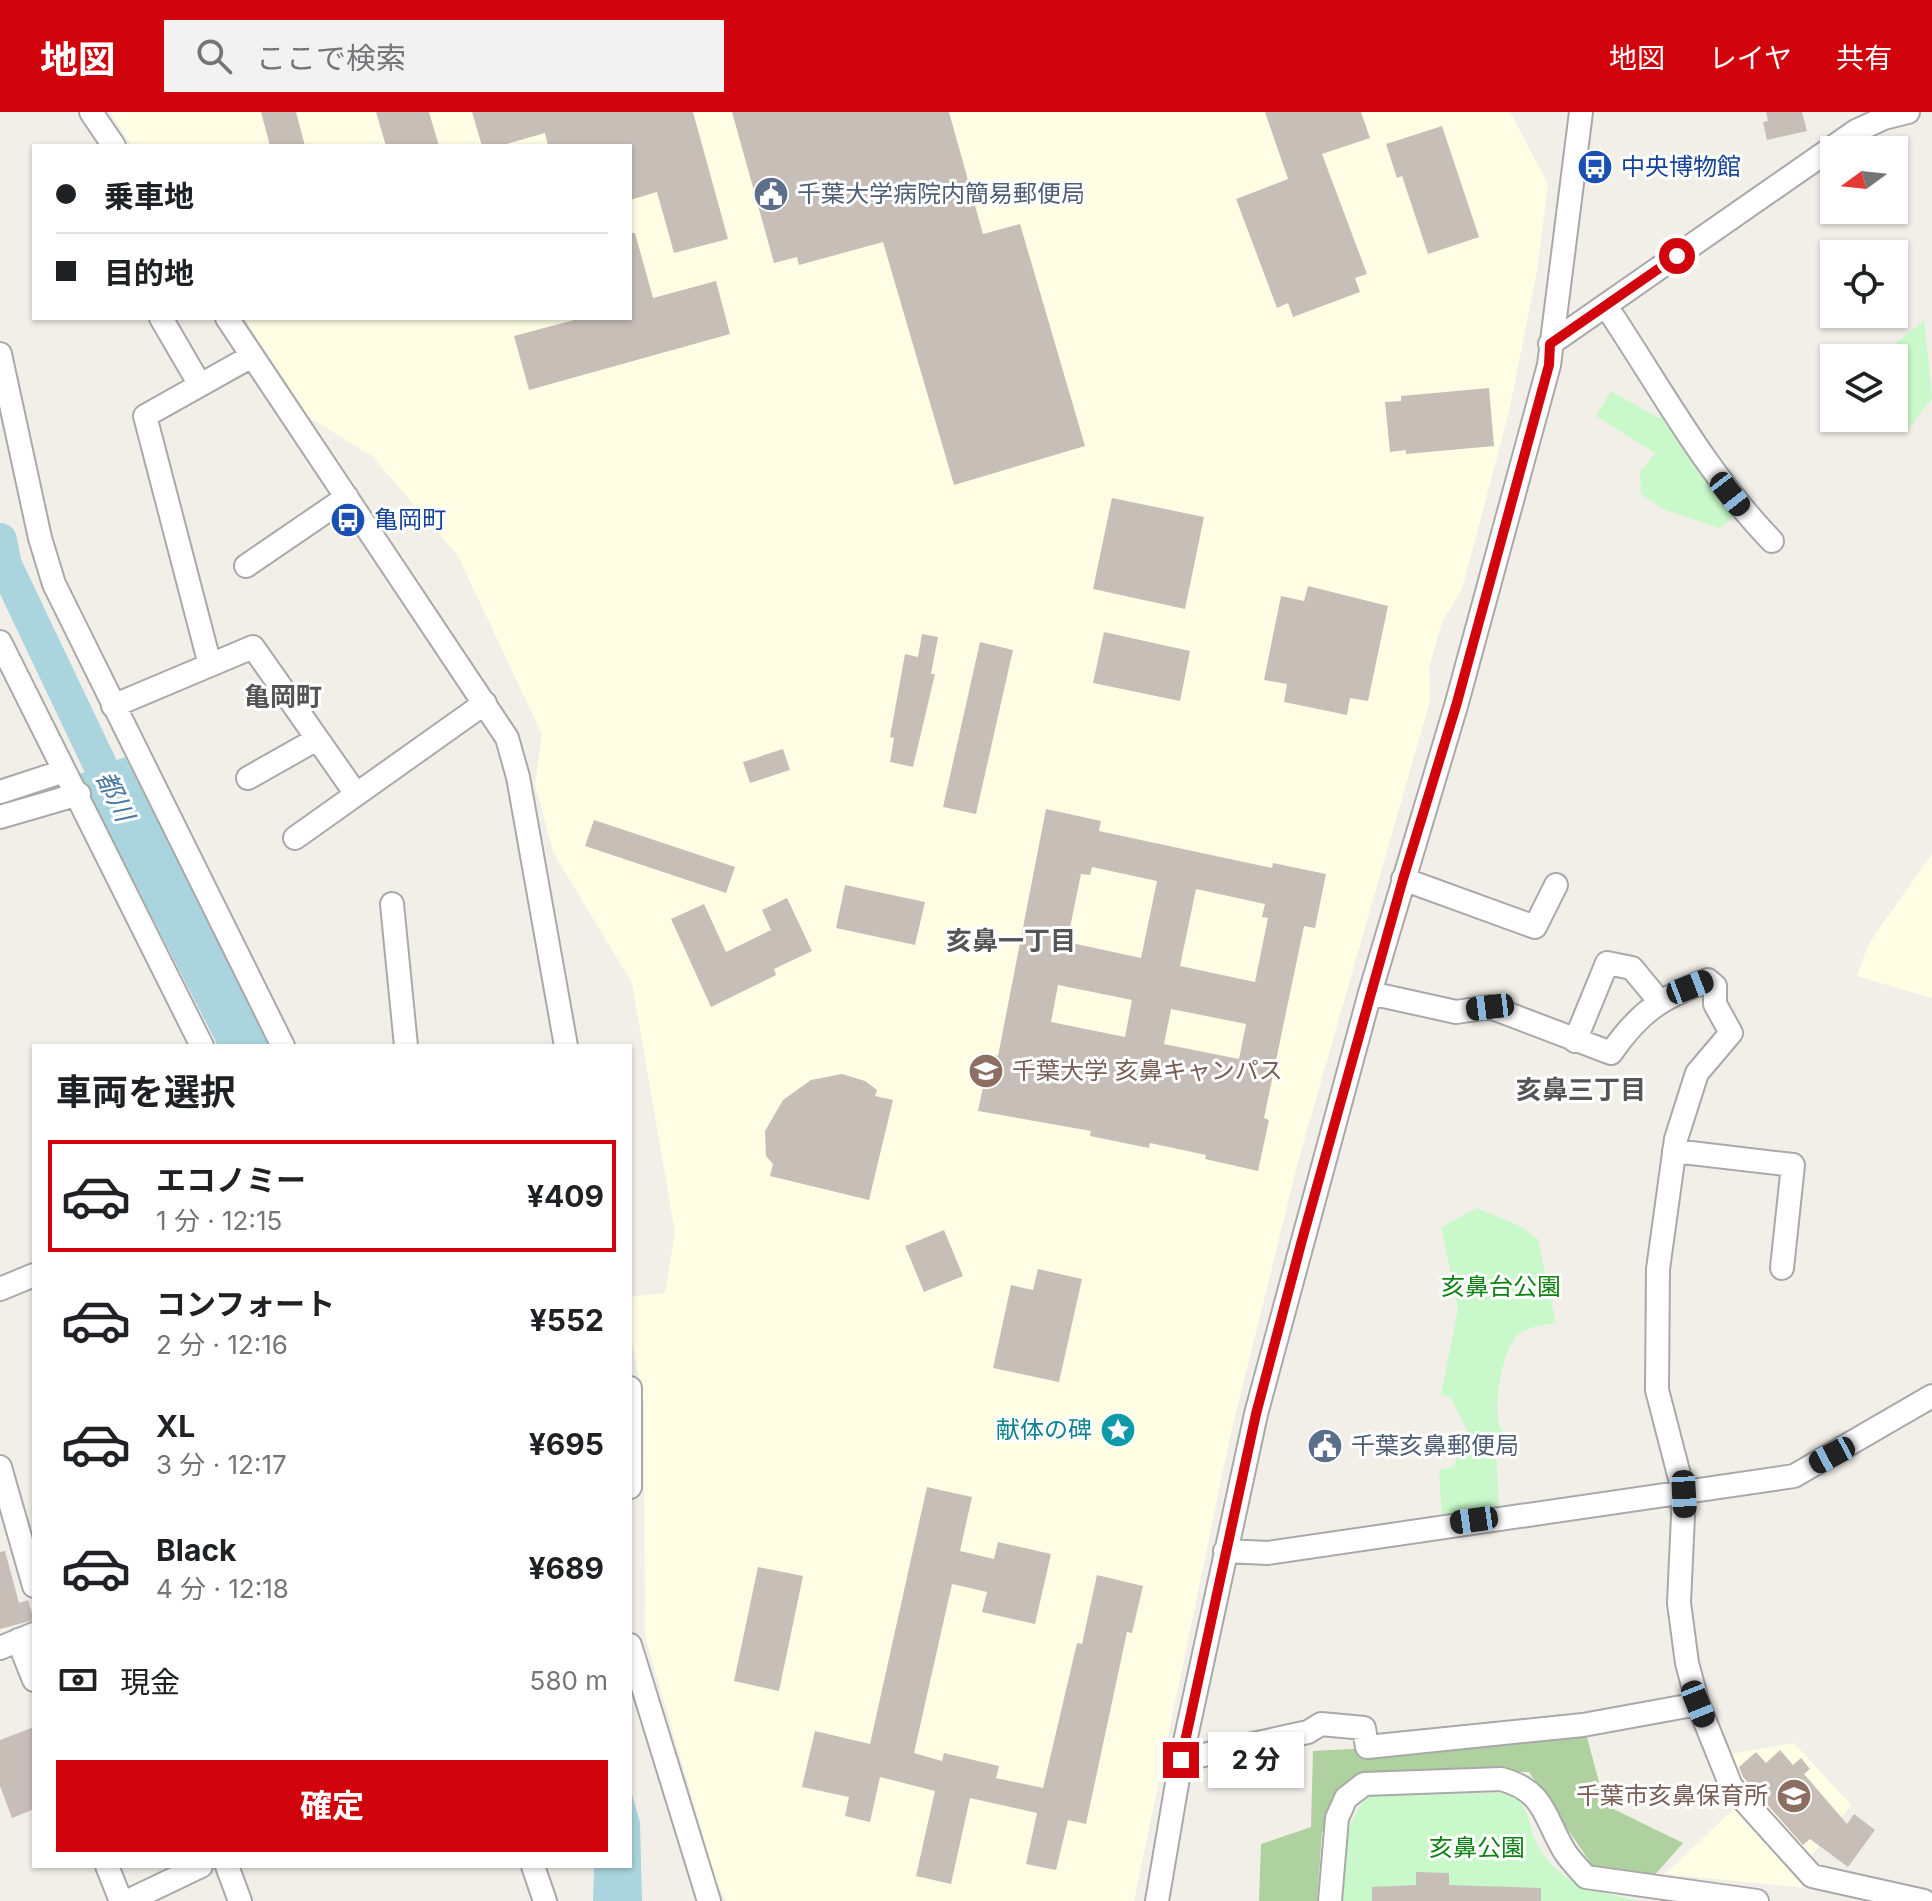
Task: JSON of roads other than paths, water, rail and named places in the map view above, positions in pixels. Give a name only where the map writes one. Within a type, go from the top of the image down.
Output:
[{"type":"street","points":[[91,112],[113,144]]},
{"type":"street","points":[[1157,1901],[1181,1760],[1256,1414],[1370,993],[1469,662],[1549,365],[1581,112]]},
{"type":"street","points":[[1550,344],[1856,131],[1884,118],[1908,112]]},
{"type":"street","points":[[1606,306],[1672,404],[1700,454],[1745,514],[1772,541]]},
{"type":"street","points":[[162,320],[200,385]]},
{"type":"street","points":[[228,320],[507,738],[518,777],[566,1044]]},
{"type":"street","points":[[0,354],[40,538],[54,584],[282,1044]]},
{"type":"street","points":[[210,665],[145,416],[252,356]]},
{"type":"street","points":[[246,566],[347,497]]},
{"type":"street","points":[[0,642],[64,771],[79,794],[201,1044]]},
{"type":"street","points":[[113,706],[253,647],[356,794]]},
{"type":"street","points":[[295,838],[485,703]]},
{"type":"street","points":[[248,778],[317,739]]},
{"type":"street","points":[[64,771],[1,788],[7,815],[79,794]]},
{"type":"street","points":[[1403,879],[1535,927],[1556,885]]},
{"type":"street","points":[[392,904],[406,1044]]},
{"type":"street","points":[[1575,1041],[1607,963],[1632,968],[1660,1002]]},
{"type":"street","points":[[1370,993],[1456,1012],[1490,1007],[1611,1053],[1632,1022],[1660,1002],[1708,980],[1715,986],[1715,1004],[1731,1033],[1697,1073],[1674,1151],[1658,1269],[1657,1390],[1684,1494],[1679,1603],[1687,1663],[1698,1704],[1731,1786],[1812,1876],[1924,1901]]},
{"type":"street","points":[[1674,1151],[1793,1165],[1782,1268]]},
{"type":"street","points":[[0,1289],[32,1276]]},
{"type":"street","points":[[1225,1551],[1268,1553],[1794,1476],[1932,1396]]},
{"type":"street","points":[[0,1467],[32,1579]]},
{"type":"street","points":[[17,1640],[32,1675]]},
{"type":"street","points":[[632,1651],[709,1901]]},
{"type":"street","points":[[1181,1760],[1308,1732],[1321,1724],[1364,1728],[1367,1747],[1583,1725],[1698,1704]]},
{"type":"street","points":[[1330,1901],[1337,1818],[1346,1798],[1364,1784],[1501,1779],[1519,1783],[1539,1799],[1566,1854],[1586,1877],[1757,1901]]},
{"type":"street","points":[[108,1868],[121,1901]]},
{"type":"street","points":[[128,1901],[197,1868]]},
{"type":"street","points":[[228,1868],[240,1901]]},
{"type":"street","points":[[534,1868],[545,1901]]},
{"type":"water","points":[[125,757],[273,1044],[217,1044],[79,774]]},
{"type":"water","points":[[632,1795],[640,1822],[642,1901],[593,1901],[594,1868],[632,1868]]},
{"type":"waterway","name":"都川","points":[[0,540],[5,565],[121,809]]},
{"type":"place","name":"中央博物館","points":[[1595,167]]},
{"type":"place","name":"千葉大学病院内簡易郵便局","points":[[771,194]]},
{"type":"place","name":"亀岡町","points":[[348,520]]},
{"type":"place","name":"千葉大学 亥鼻キャンパス","points":[[986,1071]]},
{"type":"place","name":"献体の碑","points":[[1118,1430]]},
{"type":"place","name":"千葉亥鼻郵便局","points":[[1325,1446]]},
{"type":"place","name":"千葉市亥鼻保育所","points":[[1794,1796]]},
{"type":"district","name":"亀岡町","points":[[283,697]]},
{"type":"district","name":"亥鼻一丁目","points":[[1011,941]]},
{"type":"district","name":"亥鼻三丁目","points":[[1581,1090]]},
{"type":"park label","name":"亥鼻台公園","points":[[1501,1287]]},
{"type":"park label","name":"亥鼻公園","points":[[1477,1848]]}]
